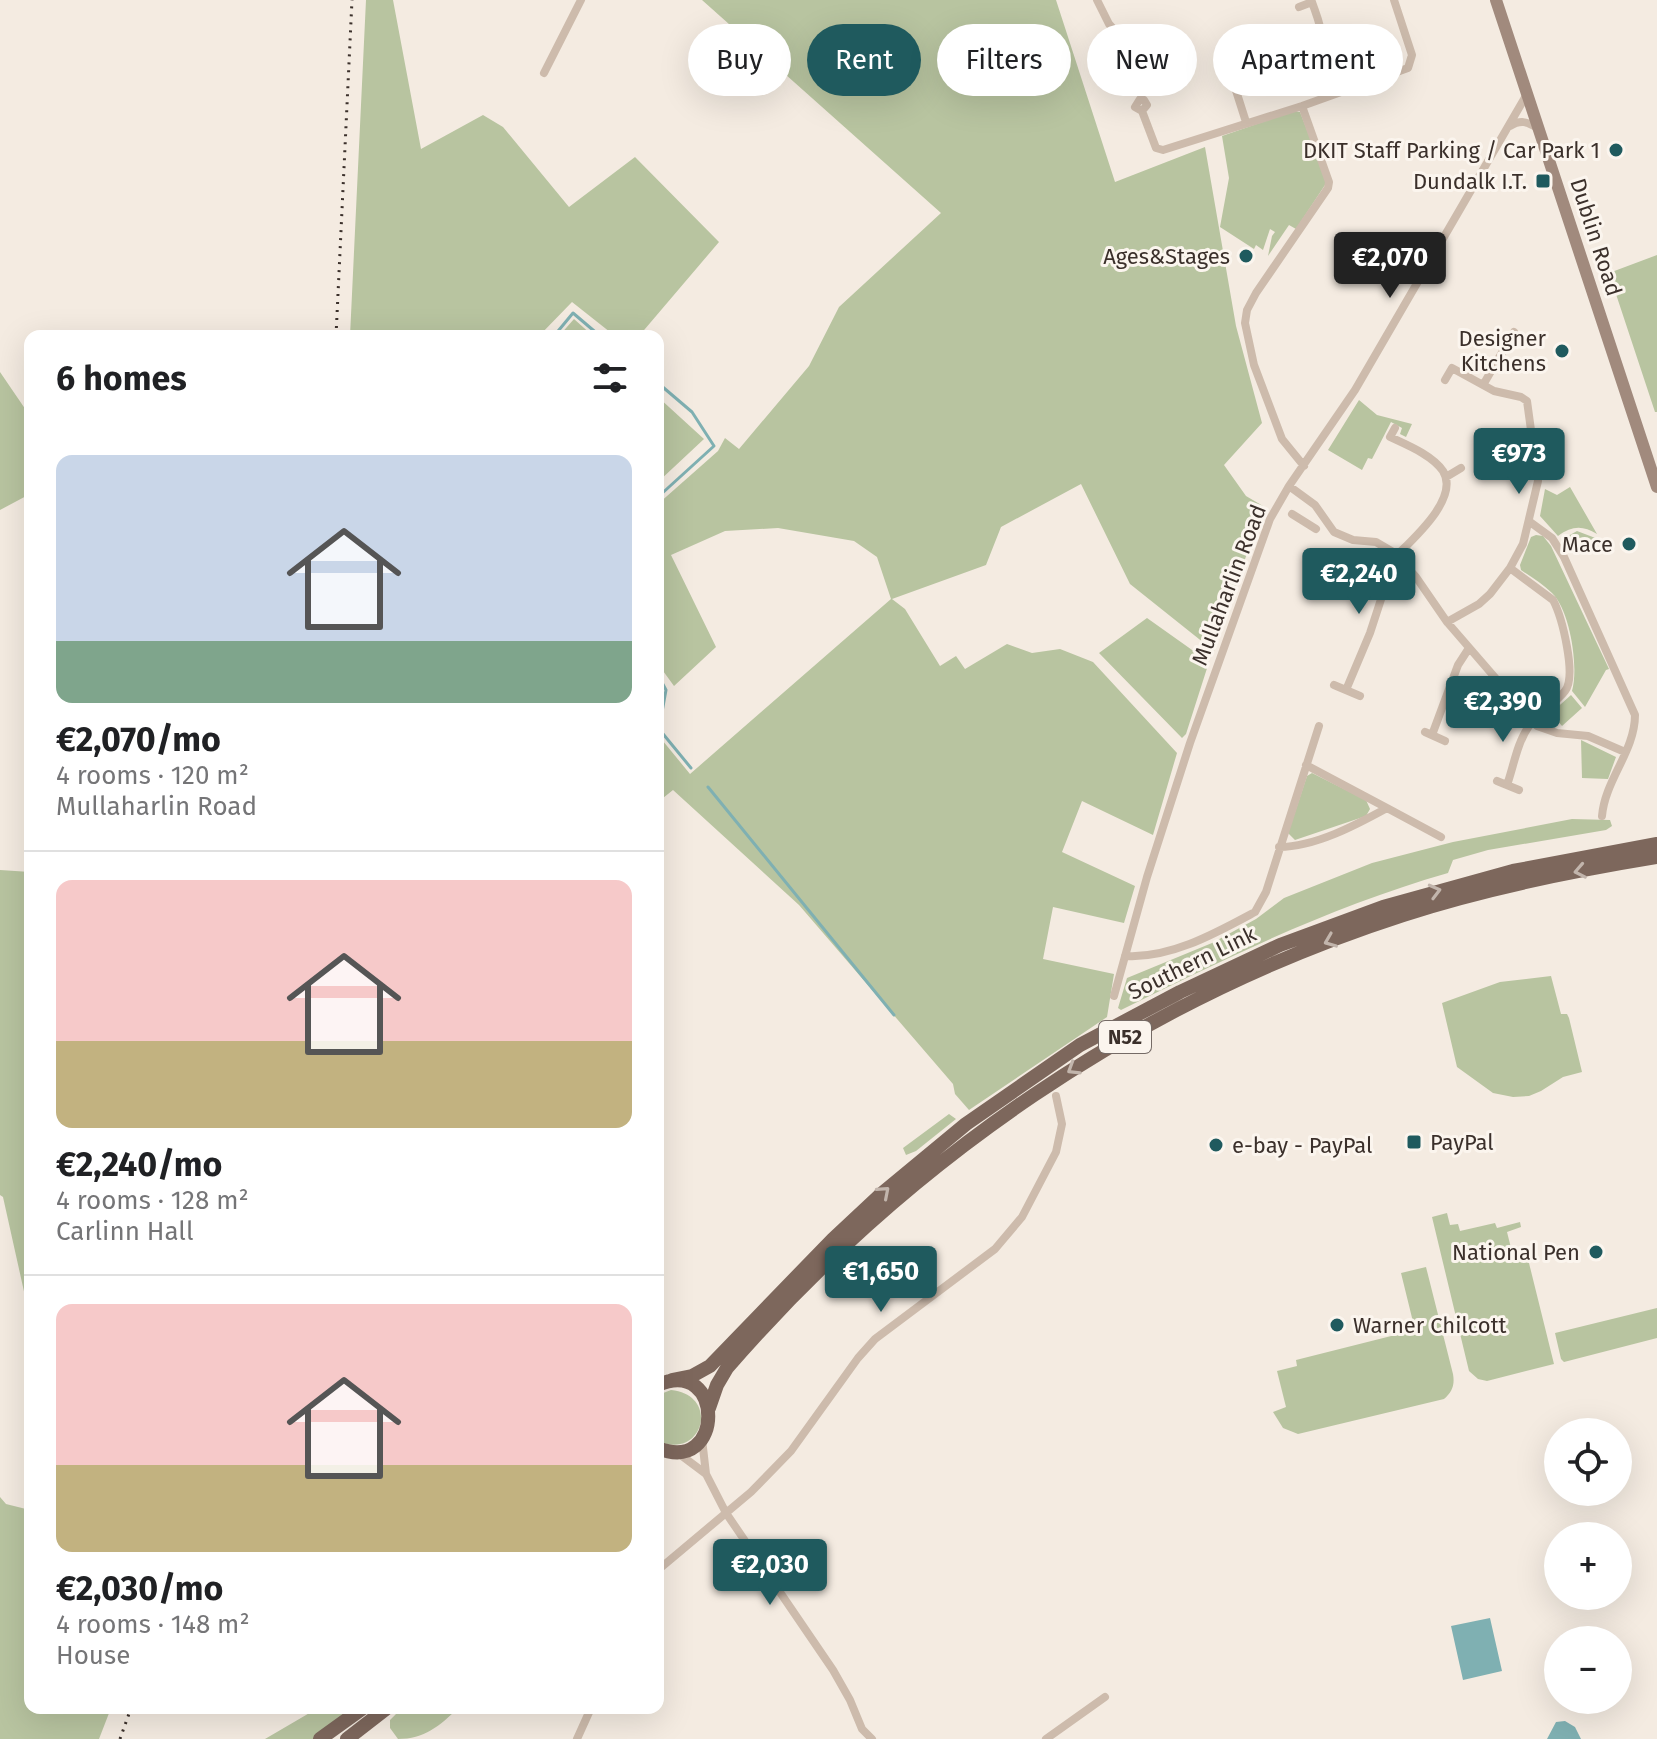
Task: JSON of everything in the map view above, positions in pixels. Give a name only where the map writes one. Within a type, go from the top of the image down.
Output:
[{"type":"main road","name":"Dublin Road","points":[[1496,0],[1657,487]]},
{"type":"main road","name":"Southern Link","points":[[665,1382],[692,1376],[710,1366],[879,1196],[966,1124],[1032,1076],[1091,1039],[1253,957],[1383,907],[1513,871],[1657,844]]},
{"type":"main road","name":"Southern Link","points":[[709,1408],[727,1368],[858,1232],[980,1132],[1112,1044],[1234,981],[1290,956],[1402,915],[1511,885],[1657,857]]},
{"type":"main road","name":"N52","points":[[665,1382],[691,1384],[706,1399],[709,1424],[702,1438]]},
{"type":"main road","points":[[666,1452],[687,1450],[702,1438]]},
{"type":"main road","points":[[320,1739],[355,1714]]},
{"type":"main road","points":[[347,1739],[379,1714]]},
{"type":"street","points":[[544,73],[581,0]]},
{"type":"street","points":[[1097,0],[1109,24]]},
{"type":"street","points":[[1394,0],[1403,24]]},
{"type":"street","points":[[1299,7],[1312,2],[1319,24]]},
{"type":"street","points":[[1403,25],[1411,47],[1411,65],[1403,69]]},
{"type":"street","name":"Mullaharlin Road","points":[[1114,996],[1159,838],[1266,529],[1289,486],[1355,390],[1527,94]]},
{"type":"street","points":[[1238,96],[1246,122]]},
{"type":"street","points":[[1142,111],[1156,148],[1163,150],[1328,96]]},
{"type":"street","points":[[1302,106],[1329,182],[1328,188],[1256,293],[1247,310],[1245,323],[1254,365],[1282,439],[1304,466]]},
{"type":"street","points":[[1509,126],[1518,121],[1530,123],[1538,129]]},
{"type":"street","points":[[1483,385],[1514,332]]},
{"type":"street","points":[[1445,380],[1452,368],[1494,391],[1521,397],[1529,407],[1538,481],[1523,544],[1510,568],[1479,604],[1447,622]]},
{"type":"street","points":[[1346,690],[1399,558],[1433,517],[1444,495],[1446,477],[1432,461],[1390,437],[1395,428]]},
{"type":"street","points":[[1446,477],[1461,468]]},
{"type":"street","points":[[1289,486],[1313,503],[1334,532],[1353,540],[1376,542],[1399,558],[1447,622],[1532,721],[1550,731],[1583,735],[1625,752]]},
{"type":"street","points":[[1302,521],[1313,503]]},
{"type":"street","points":[[1292,514],[1316,529]]},
{"type":"street","points":[[1530,522],[1552,538],[1564,557],[1633,709],[1634,728],[1607,794],[1602,816]]},
{"type":"street","points":[[1507,785],[1521,741],[1532,721],[1567,689],[1569,679],[1561,618],[1553,600],[1510,568]]},
{"type":"street","points":[[1445,741],[1428,734],[1458,665],[1469,648]]},
{"type":"street","points":[[1334,685],[1360,696]]},
{"type":"street","points":[[1125,956],[1154,955],[1203,938],[1255,912],[1266,892],[1319,726]]},
{"type":"street","points":[[1306,765],[1441,837]]},
{"type":"street","points":[[1497,781],[1519,790]]},
{"type":"street","points":[[1279,847],[1290,847],[1333,834],[1387,808]]},
{"type":"street","points":[[1421,840],[1427,830]]},
{"type":"street","points":[[664,1565],[726,1513],[791,1451],[875,1339],[995,1249],[1010,1233],[1022,1217],[1061,1138],[1061,1111],[1056,1096]]},
{"type":"street","points":[[702,1438],[706,1474],[726,1513],[833,1670],[862,1729],[872,1739]]},
{"type":"street","points":[[666,1452],[706,1474]]},
{"type":"street","points":[[1046,1739],[1105,1697]]},
{"type":"street","points":[[577,1739],[588,1714]]},
{"type":"street","points":[[860,1739],[862,1729]]},
{"type":"green space","points":[[366,0],[393,0],[421,149],[483,115],[503,127],[569,207],[635,157],[719,242],[644,330],[607,330],[572,302],[545,330],[350,330]]},
{"type":"green space","points":[[702,0],[1056,0],[1064,24],[937,24],[937,96],[1071,96],[1071,46],[1115,182],[1205,147],[1236,326],[1262,423],[1224,465],[1246,496],[1263,506],[1214,651],[1130,584],[1081,484],[1001,527],[986,565],[892,599],[905,609],[940,666],[956,656],[965,669],[1007,644],[1032,653],[1060,649],[1093,662],[1177,753],[1153,835],[1082,801],[1062,852],[1135,886],[1124,923],[1053,907],[1043,959],[1114,974],[1107,1017],[969,1110],[955,1094],[953,1084],[799,905],[673,790],[664,797],[664,742],[690,774],[891,599],[877,557],[854,541],[778,528],[725,531],[671,555],[716,647],[674,686],[664,672],[664,499],[718,451],[725,438],[739,449],[809,366],[839,307],[941,213],[810,96],[921,96],[921,24],[807,24],[807,94],[791,79],[791,24],[729,24]]},
{"type":"green space","points":[[1294,111],[1300,112],[1325,176],[1325,185],[1296,229],[1289,225],[1268,256],[1275,232],[1270,229],[1263,250],[1256,245],[1254,249],[1220,227],[1229,178],[1222,136]]},
{"type":"green space","points":[[1657,255],[1657,412],[1655,412],[1609,273]]},
{"type":"green space","points":[[574,319],[586,330],[564,330]]},
{"type":"green space","points":[[0,372],[24,407],[24,497],[0,510]]},
{"type":"green space","points":[[1359,400],[1377,415],[1412,424],[1406,437],[1400,434],[1402,428],[1391,422],[1372,459],[1368,458],[1362,470],[1328,450]]},
{"type":"green space","points":[[664,402],[704,439],[664,476]]},
{"type":"green space","points":[[1570,487],[1597,534],[1577,528],[1558,536],[1540,516],[1545,489],[1557,495]]},
{"type":"green space","points":[[1577,531],[1598,539],[1568,552],[1561,540]]},
{"type":"green space","points":[[1543,536],[1551,546],[1609,669],[1585,707],[1572,691],[1573,654],[1564,612],[1552,593],[1521,570],[1520,565],[1531,537]]},
{"type":"green space","points":[[1147,618],[1209,662],[1186,734],[1182,738],[1099,653]]},
{"type":"green space","points":[[1571,695],[1582,708],[1562,726],[1551,713]]},
{"type":"green space","points":[[1581,740],[1616,757],[1608,779],[1582,778]]},
{"type":"green space","points":[[1312,773],[1366,800],[1370,809],[1366,816],[1295,840],[1288,833],[1307,776]]},
{"type":"green space","points":[[1572,819],[1610,820],[1612,826],[1606,830],[1488,850],[1453,860],[1448,873],[1322,917],[1121,1010],[1118,1008],[1127,978],[1212,943],[1256,919],[1284,898],[1372,863],[1453,842]]},
{"type":"green space","points":[[0,870],[24,872],[24,1292],[3,1197],[0,1195]]},
{"type":"green space","points":[[1551,976],[1561,1014],[1567,1014],[1569,1018],[1582,1072],[1563,1077],[1529,1096],[1513,1097],[1493,1093],[1457,1067],[1442,1003],[1500,982]]},
{"type":"green space","points":[[949,1114],[956,1119],[916,1151],[906,1155],[903,1148]]},
{"type":"green space","points":[[1447,1213],[1450,1225],[1458,1224],[1460,1231],[1495,1223],[1497,1228],[1520,1222],[1521,1227],[1507,1232],[1512,1252],[1522,1250],[1527,1255],[1554,1364],[1487,1381],[1478,1379],[1469,1371],[1432,1217]]},
{"type":"green space","points":[[1426,1267],[1453,1374],[1453,1385],[1447,1396],[1298,1434],[1283,1428],[1273,1412],[1286,1407],[1277,1371],[1297,1366],[1296,1360],[1415,1330],[1401,1273]]},
{"type":"green space","points":[[1657,1308],[1657,1338],[1564,1362],[1561,1359],[1555,1333]]},
{"type":"green space","points":[[671,1390],[687,1394],[701,1414],[695,1435],[686,1442],[674,1445],[664,1442],[664,1393]]},
{"type":"green space","points":[[0,1497],[6,1504],[24,1508],[24,1714],[109,1714],[99,1739],[0,1739]]},
{"type":"green space","points":[[308,1714],[347,1714],[314,1739],[265,1739]]},
{"type":"green space","points":[[396,1714],[452,1714],[431,1730],[416,1737],[398,1739],[390,1728],[390,1720]]},
{"type":"water","points":[[1490,1618],[1502,1671],[1463,1680],[1451,1626]]},
{"type":"water","points":[[1565,1721],[1575,1727],[1581,1739],[1547,1739],[1556,1722]]},
{"type":"waterway","points":[[559,330],[573,313],[593,330]]},
{"type":"waterway","points":[[664,388],[692,412],[714,446],[664,492]]},
{"type":"waterway","points":[[664,686],[664,701]]},
{"type":"waterway","points":[[664,735],[691,768]]},
{"type":"waterway","points":[[708,787],[894,1015]]},
{"type":"railway","points":[[336,330],[352,0]]},
{"type":"railway","points":[[120,1739],[129,1714]]},
{"type":"place","name":"DKIT Staff Parking / Car Park 1","points":[[1616,150]]},
{"type":"place","name":"Dundalk I.T.","points":[[1543,181]]},
{"type":"place","name":"Ages&Stages","points":[[1246,256]]},
{"type":"place","name":"Designer Kitchens","points":[[1562,351]]},
{"type":"place","name":"Mace","points":[[1629,544]]},
{"type":"place","name":"PayPal","points":[[1414,1142]]},
{"type":"place","name":"e-bay - PayPal","points":[[1216,1145]]},
{"type":"place","name":"National Pen","points":[[1596,1252]]},
{"type":"place","name":"Warner Chilcott","points":[[1337,1325]]}]
